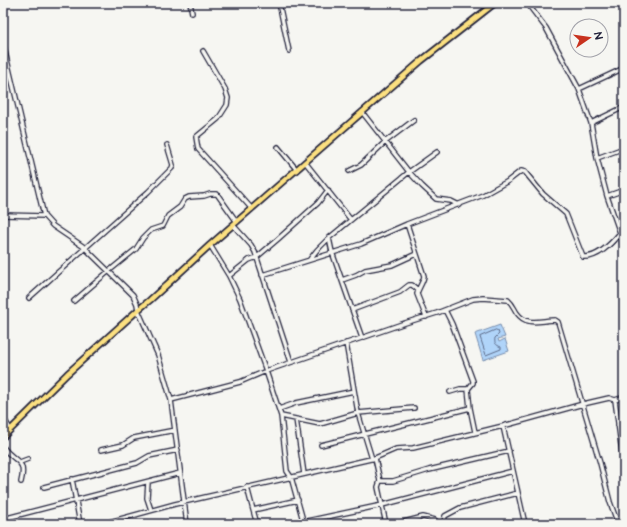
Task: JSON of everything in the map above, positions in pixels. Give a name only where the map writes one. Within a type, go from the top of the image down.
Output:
[{"type":"main road","points":[[3,437],[67,374],[210,245],[421,61],[495,3]]},
{"type":"street","points":[[190,3],[192,13]]},
{"type":"street","points":[[279,3],[290,51]]},
{"type":"street","points":[[527,3],[546,28],[579,89],[591,123],[597,158],[607,196],[624,249]]},
{"type":"street","points":[[3,43],[44,216],[54,226],[84,247],[133,295],[158,355],[171,400],[187,524]]},
{"type":"street","points":[[203,51],[225,89],[228,98],[227,105],[218,119],[196,137],[198,148],[252,209]]},
{"type":"street","points":[[579,89],[624,68]]},
{"type":"street","points":[[591,123],[624,106]]},
{"type":"street","points":[[362,112],[409,172],[436,199],[451,201],[459,205]]},
{"type":"street","points":[[349,171],[361,165],[385,142],[414,120]]},
{"type":"street","points":[[28,298],[148,192],[172,168],[173,165],[167,145]]},
{"type":"street","points":[[278,147],[297,170]]},
{"type":"street","points":[[597,158],[624,148]]},
{"type":"street","points":[[309,260],[329,238],[409,172],[437,152]]},
{"type":"street","points":[[305,162],[351,220]]},
{"type":"street","points":[[262,275],[361,244],[407,224],[483,196],[508,181],[521,171],[525,172],[543,194],[566,214],[583,257],[602,251],[613,242],[620,233]]},
{"type":"street","points":[[229,276],[249,260],[257,257],[318,203],[328,190]]},
{"type":"street","points":[[607,196],[624,190]]},
{"type":"street","points":[[74,301],[136,249],[143,238],[151,230],[163,226],[168,216],[180,207],[189,196],[217,194],[235,224],[251,245],[257,257],[292,362]]},
{"type":"street","points":[[3,215],[44,216]]},
{"type":"street","points":[[407,224],[424,276],[417,294],[426,317]]},
{"type":"street","points":[[329,238],[332,252],[362,338]]},
{"type":"street","points":[[210,245],[229,276],[251,328],[279,409],[287,471],[291,477],[304,523]]},
{"type":"street","points":[[342,280],[365,270],[392,265],[416,254]]},
{"type":"street","points":[[352,310],[400,292],[410,285],[418,290]]},
{"type":"street","points":[[171,400],[240,382],[266,371],[473,300],[483,298],[508,300],[512,303],[516,312],[521,318],[526,321],[556,320],[558,322],[583,404],[610,502],[618,524]]},
{"type":"street","points":[[444,310],[454,331],[473,381],[468,389],[475,432]]},
{"type":"street","points":[[346,343],[358,413],[364,435],[374,458],[380,481],[378,486],[386,524]]},
{"type":"street","points":[[450,392],[460,389],[468,389]]},
{"type":"street","points":[[279,409],[296,403],[354,391]]},
{"type":"street","points":[[102,524],[151,510],[374,458],[396,449],[413,448],[503,426],[583,404],[609,398],[615,400],[624,397]]},
{"type":"street","points":[[615,400],[624,468]]},
{"type":"street","points":[[281,416],[320,424],[358,413],[414,408]]},
{"type":"street","points":[[321,445],[470,408]]},
{"type":"street","points":[[3,417],[10,430]]},
{"type":"street","points":[[296,419],[304,474]]},
{"type":"street","points":[[618,425],[624,424]]},
{"type":"street","points":[[503,426],[525,524]]},
{"type":"street","points":[[101,450],[122,445],[134,438],[175,430]]},
{"type":"street","points":[[3,447],[20,462],[23,469],[22,482]]},
{"type":"street","points":[[44,487],[137,463],[149,456],[178,450]]},
{"type":"street","points":[[380,481],[393,481],[429,470],[509,451]]},
{"type":"street","points":[[20,462],[28,458]]},
{"type":"street","points":[[293,524],[304,523],[382,505],[513,471]]},
{"type":"street","points":[[3,519],[180,473]]},
{"type":"street","points":[[72,479],[80,524]]},
{"type":"street","points":[[148,482],[148,498],[151,510]]},
{"type":"street","points":[[247,487],[257,524]]},
{"type":"street","points":[[444,524],[445,516],[459,509],[518,493]]},
{"type":"street","points":[[254,510],[298,500]]},
{"type":"street","points":[[396,524],[423,517],[435,520],[438,524]]},
{"type":"water","points":[[500,325],[505,337],[498,339],[499,342],[505,339],[509,351],[483,360],[475,334]]}]
